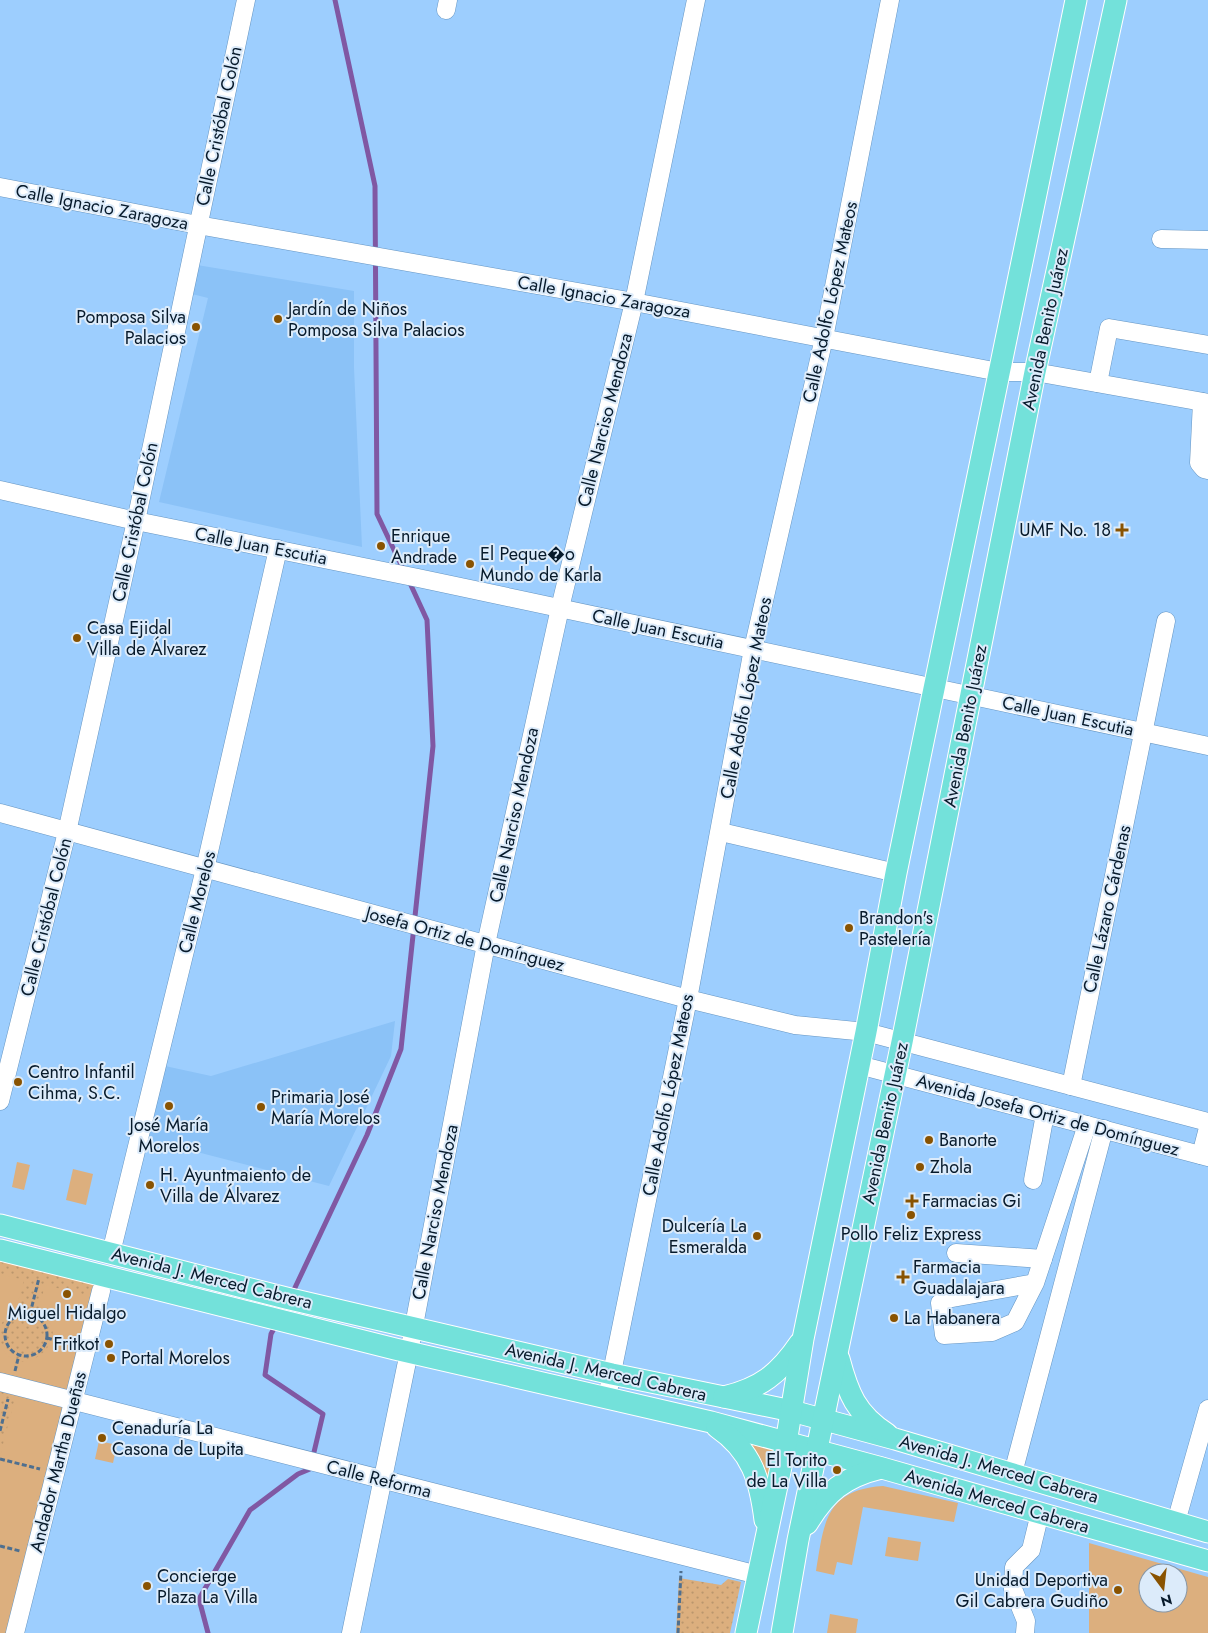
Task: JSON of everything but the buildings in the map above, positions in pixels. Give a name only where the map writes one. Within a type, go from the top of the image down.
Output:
[{"type":"main road","name":"Avenida Benito Juárez","points":[[746,1633],[786,1443],[803,1339],[866,1032],[896,872],[1076,0]]},
{"type":"main road","name":"Avenida Benito Juárez","points":[[782,1633],[798,1540],[902,1042],[1035,372],[1116,0]]},
{"type":"main road","name":"Avenida J. Merced Cabrera","points":[[0,1225],[287,1298],[612,1374],[721,1398],[792,1411],[1013,1473],[1208,1532]]},
{"type":"main road","name":"Avenida J. Merced Cabrera","points":[[0,1250],[280,1321],[607,1396],[786,1443]]},
{"type":"main road","points":[[280,1321],[287,1298]]},
{"type":"main road","points":[[721,1398],[744,1392],[769,1380],[790,1358],[803,1339]]},
{"type":"main road","points":[[838,1355],[847,1389],[861,1413],[895,1439]]},
{"type":"main road","points":[[711,1422],[733,1437],[750,1463],[760,1488],[766,1536]]},
{"type":"main road","name":"Avenida Merced Cabrera","points":[[786,1443],[882,1468],[1208,1561]]},
{"type":"main road","points":[[798,1540],[820,1502],[838,1484],[864,1472],[882,1468]]},
{"type":"street","name":"Calle Cristóbal Colón","points":[[0,1100],[67,832],[136,521],[246,0]]},
{"type":"street","name":"Calle Narciso Mendoza","points":[[351,1633],[409,1352],[486,944],[560,608],[634,302],[696,0]]},
{"type":"street","name":"Calle Adolfo López Mateos","points":[[607,1396],[688,1000],[753,649],[824,338],[890,0]]},
{"type":"street","name":"Calle Ignacio Zaragoza","points":[[0,187],[198,225],[634,302],[999,372],[1035,372],[1205,402]]},
{"type":"street","points":[[1161,239],[1208,240]]},
{"type":"street","points":[[1098,383],[1109,328],[1208,345]]},
{"type":"street","points":[[1205,402],[1199,462],[1208,470]]},
{"type":"street","name":"Calle Juan Escutia","points":[[0,490],[136,521],[418,578],[1208,746]]},
{"type":"street","name":"Calle Morelos","points":[[111,1253],[205,869],[278,549]]},
{"type":"street","name":"Calle Lázaro Cárdenas","points":[[1071,1086],[1166,621]]},
{"type":"street","name":"Josefa Ortiz de Domínguez","points":[[0,813],[688,1000],[795,1025],[866,1032]]},
{"type":"street","points":[[720,832],[896,872]]},
{"type":"street","name":"Avenida Josefa Ortiz de Domínguez","points":[[866,1032],[1208,1122]]},
{"type":"street","name":"Avenida Josefa Ortiz de Domínguez","points":[[859,1065],[1204,1156]]},
{"type":"street","points":[[1033,1180],[1045,1114]]},
{"type":"street","points":[[1035,1283],[940,1303],[944,1335],[992,1332],[1015,1322],[1035,1283],[1096,1127]]},
{"type":"street","points":[[1013,1473],[1096,1127]]},
{"type":"street","points":[[1204,1156],[1208,1128]]},
{"type":"street","points":[[956,1253],[1043,1259]]},
{"type":"street","name":"Andador Martha Dueñas","points":[[15,1633],[101,1291]]},
{"type":"street","name":"Calle Reforma","points":[[0,1382],[758,1576]]},
{"type":"street","points":[[1176,1522],[1208,1409]]},
{"type":"street","points":[[1026,1633],[1026,1621],[1013,1589],[1014,1567],[1031,1550],[1040,1513]]},
{"type":"path","points":[[30,1314],[40,1274]]},
{"type":"path","points":[[24,1314],[30,1314],[45,1326],[46,1338],[39,1351],[26,1356],[19,1355],[6,1342],[6,1329],[13,1319],[24,1314]]},
{"type":"path","points":[[0,1327],[6,1329]]},
{"type":"path","points":[[46,1338],[87,1348]]},
{"type":"path","points":[[0,1458],[56,1473]]},
{"type":"path","points":[[678,1633],[681,1556]]},
{"type":"shaded area","points":[[197,265],[354,291],[354,368],[362,547],[159,502],[208,298],[192,294]]},
{"type":"shaded area","name":"Primaria José María Morelos","points":[[395,1021],[391,1056],[329,1186],[147,1139],[165,1066],[211,1076]]},
{"type":"shaded area","points":[[17,1162],[30,1165],[24,1190],[12,1187]]},
{"type":"shaded area","points":[[73,1169],[93,1174],[86,1205],[66,1200]]},
{"type":"shaded area","points":[[0,1257],[108,1284],[24,1633],[0,1633]]},
{"type":"shaded area","points":[[0,1274],[24,1280],[16,1310],[8,1314],[0,1326]]},
{"type":"shaded area","points":[[45,1285],[93,1297],[68,1393],[0,1377],[0,1343],[9,1356],[20,1362],[31,1360],[42,1354],[50,1344],[53,1333],[49,1322],[38,1312]]},
{"type":"shaded area","points":[[16,1394],[65,1406],[7,1633],[0,1633],[0,1456]]},
{"type":"shaded area","points":[[743,1438],[775,1446],[768,1485],[760,1458]]},
{"type":"shaded area","points":[[99,1441],[117,1445],[113,1463],[95,1459]]},
{"type":"shaded area","points":[[883,1486],[958,1503],[954,1522],[863,1507],[852,1565],[837,1562],[834,1575],[816,1571],[825,1524],[838,1502],[849,1494]]},
{"type":"shaded area","points":[[888,1537],[921,1542],[918,1561],[885,1556]]},
{"type":"shaded area","name":"Unidad Deportiva Gil Cabrera Gudiño","points":[[1089,1543],[1159,1563],[1138,1563],[1138,1613],[1188,1613],[1188,1571],[1208,1577],[1208,1633],[1089,1633]]},
{"type":"shaded area","points":[[679,1578],[721,1585],[728,1579],[741,1582],[730,1633],[676,1633]]},
{"type":"shaded area","points":[[830,1614],[858,1619],[856,1633],[827,1633]]},
{"type":"waterway","points":[[335,0],[375,186],[377,514],[404,571]]},
{"type":"waterway","points":[[292,1294],[367,1135],[401,1049],[433,746],[427,620],[409,581]]},
{"type":"waterway","points":[[208,1633],[199,1599],[250,1510],[298,1474],[310,1469],[323,1414],[265,1375],[271,1334],[277,1323]]},
{"type":"place","name":"Jardín de Niños Pomposa Silva Palacios","points":[[278,319]]},
{"type":"place","name":"Pomposa Silva Palacios","points":[[196,327]]},
{"type":"place","name":"UMF No. 18","points":[[1122,530]]},
{"type":"place","name":"Enrique Andrade","points":[[381,546]]},
{"type":"place","name":"El Peque�o Mundo de Karla","points":[[470,564]]},
{"type":"place","name":"Casa Ejidal Villa de Álvarez","points":[[77,638]]},
{"type":"place","name":"Brandon's Pastelería","points":[[849,928]]},
{"type":"place","name":"Centro Infantil Cihma, S.C.","points":[[18,1082]]},
{"type":"place","name":"José María Morelos","points":[[169,1106]]},
{"type":"place","name":"Primaria José María Morelos","points":[[261,1107]]},
{"type":"place","name":"Banorte","points":[[929,1140]]},
{"type":"place","name":"Zhola","points":[[920,1167]]},
{"type":"place","name":"H. Ayuntmaiento de Villa de Álvarez","points":[[150,1185]]},
{"type":"place","name":"Farmacias Gi","points":[[912,1201]]},
{"type":"place","name":"Pollo Feliz Express","points":[[911,1215]]},
{"type":"place","name":"Dulcería La Esmeralda","points":[[757,1236]]},
{"type":"place","name":"Farmacia Guadalajara","points":[[903,1277]]},
{"type":"place","name":"Miguel Hidalgo","points":[[67,1294]]},
{"type":"place","name":"La Habanera","points":[[894,1318]]},
{"type":"place","name":"Fritkot","points":[[109,1344]]},
{"type":"place","name":"Portal Morelos","points":[[111,1358]]},
{"type":"place","name":"Cenaduría La Casona de Lupita","points":[[102,1438]]},
{"type":"place","name":"El Torito de La Villa","points":[[837,1470]]},
{"type":"place","name":"Concierge Plaza La Villa","points":[[147,1586]]},
{"type":"place","name":"Unidad Deportiva Gil Cabrera Gudiño","points":[[1118,1590]]}]
